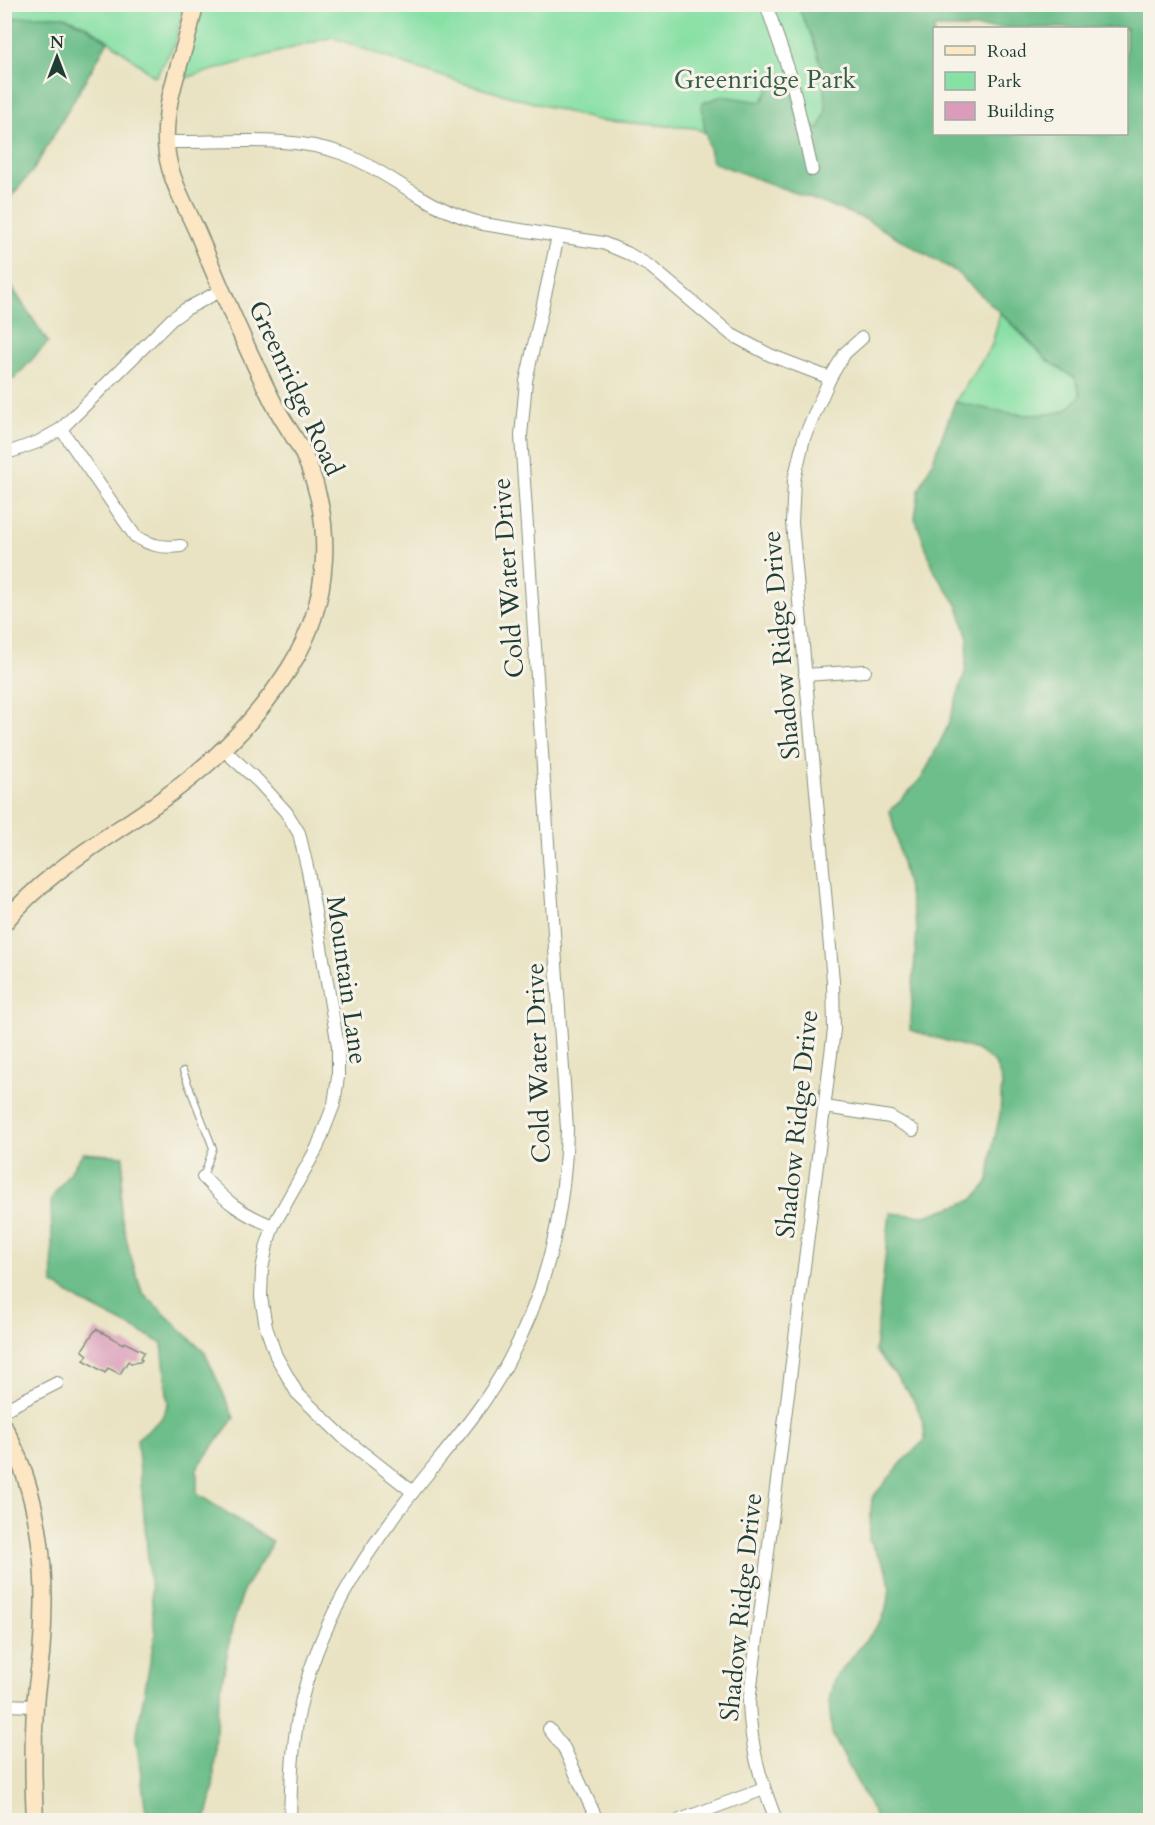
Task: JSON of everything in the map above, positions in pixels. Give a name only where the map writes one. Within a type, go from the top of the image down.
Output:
[{"type":"street","name":"Greenridge Road","points":[[4,923],[33,890],[161,800],[224,750],[269,698],[290,667],[304,641],[320,598],[325,560],[324,529],[319,496],[311,472],[273,404],[174,178],[168,157],[166,142],[168,102],[183,58],[195,4]]},
{"type":"street","points":[[766,4],[791,77],[812,170]]},
{"type":"street","points":[[166,142],[279,142],[323,148],[366,164],[418,196],[463,218],[483,224],[603,243],[651,267],[732,335],[770,355],[830,378]]},
{"type":"street","name":"Cold Water Drive","points":[[290,1821],[292,1769],[298,1714],[313,1662],[333,1613],[372,1546],[484,1401],[506,1366],[524,1332],[541,1288],[553,1245],[563,1193],[567,1129],[521,436],[526,381],[558,236]]},
{"type":"street","points":[[4,452],[38,442],[61,429],[172,319],[222,290]]},
{"type":"street","name":"Shadow Ridge Drive","points":[[776,1821],[755,1761],[750,1734],[749,1702],[834,1030],[833,991],[792,523],[794,480],[804,438],[830,378],[845,352],[862,338]]},
{"type":"street","points":[[61,429],[135,536],[148,544],[163,548],[181,546]]},
{"type":"street","points":[[805,675],[865,670]]},
{"type":"street","name":"Mountain Lane","points":[[224,750],[259,782],[286,812],[299,833],[308,871],[338,1046],[338,1077],[334,1104],[317,1148],[273,1226],[262,1269],[261,1297],[266,1327],[285,1376],[297,1393],[344,1438],[413,1492]]},
{"type":"street","points":[[825,1107],[890,1117],[913,1130]]},
{"type":"street","points":[[203,1177],[226,1202],[273,1226]]},
{"type":"street","points":[[4,1410],[57,1383]]},
{"type":"street","points":[[4,1427],[16,1448],[29,1485],[41,1551],[44,1601],[35,1706],[34,1821]]},
{"type":"street","points":[[4,1705],[35,1706]]},
{"type":"street","points":[[549,1729],[564,1748],[597,1821]]},
{"type":"street","points":[[680,1821],[764,1789]]},
{"type":"lane","points":[[183,1071],[213,1148],[203,1177]]},
{"type":"green space","points":[[5,5],[184,5],[175,44],[155,77],[110,42],[72,19],[47,16],[5,19]]},
{"type":"green space","name":"Greenridge Park","points":[[199,5],[822,5],[854,126],[740,149],[695,128],[596,120],[469,85],[332,37],[178,80]]},
{"type":"green space","points":[[797,5],[1150,5],[1150,1820],[877,1820],[832,1734],[829,1701],[834,1679],[881,1622],[888,1604],[890,1587],[887,1570],[869,1540],[872,1498],[905,1459],[925,1440],[924,1427],[915,1403],[875,1351],[890,1213],[925,1216],[973,1200],[989,1181],[992,1150],[1000,1115],[1002,1082],[995,1063],[977,1050],[910,1030],[917,928],[890,811],[922,778],[947,728],[965,672],[968,639],[958,606],[935,572],[915,518],[919,490],[955,402],[995,411],[1037,415],[1064,411],[1081,395],[1075,378],[1047,360],[1018,329],[955,271],[865,219],[712,162],[704,126],[702,103],[722,96],[761,102],[778,74],[792,89],[798,115],[819,130],[826,111],[824,74],[813,40]]},
{"type":"green space","points":[[63,16],[85,26],[108,41],[34,169],[5,204],[5,19]]},
{"type":"green space","points":[[5,277],[48,342],[14,379],[5,379]]},
{"type":"green space","points":[[1000,313],[1047,360],[1075,378],[1081,396],[1068,408],[1050,414],[1037,415],[995,411],[955,402],[992,345]]},
{"type":"green space","points":[[83,1153],[124,1156],[120,1210],[129,1251],[142,1292],[205,1353],[234,1418],[197,1468],[197,1494],[273,1542],[244,1589],[232,1627],[217,1710],[213,1791],[206,1820],[147,1820],[136,1738],[155,1635],[137,1439],[161,1419],[168,1404],[162,1343],[84,1303],[53,1284],[51,1199]]},
{"type":"building","points":[[96,1329],[123,1344],[124,1342],[144,1352],[140,1359],[142,1360],[131,1363],[128,1361],[120,1374],[108,1368],[105,1373],[84,1360],[88,1355],[82,1350]]}]
